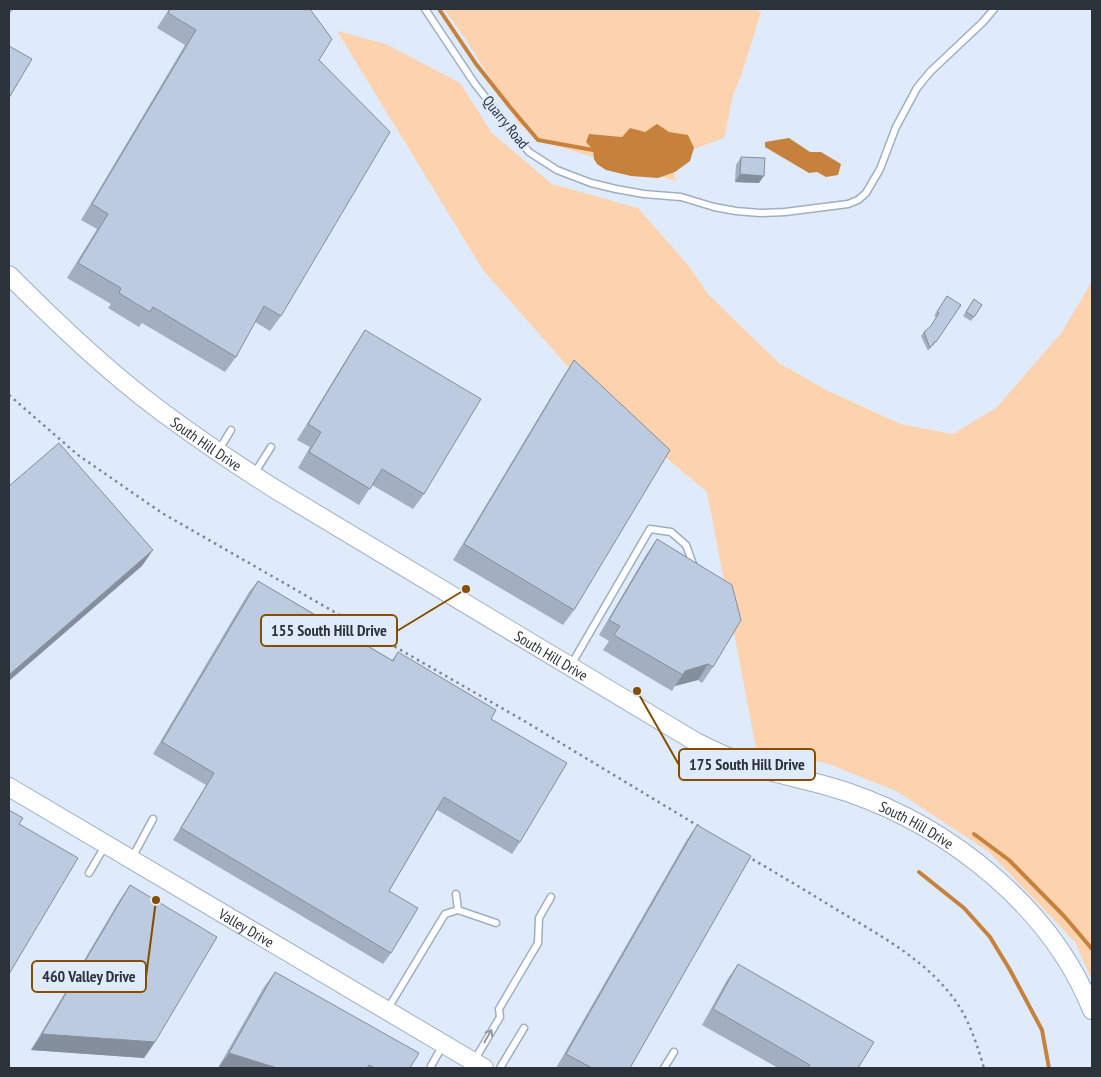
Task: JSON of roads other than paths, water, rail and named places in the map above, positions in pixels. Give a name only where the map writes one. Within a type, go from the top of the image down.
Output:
[{"type":"street","name":"South Hill Drive","points":[[9,275],[65,330],[128,384],[161,411],[254,476],[708,748],[758,768],[823,784],[861,797],[898,813],[944,840],[998,880],[1035,918],[1067,961],[1092,1010]]},
{"type":"street","name":"Valley Drive","points":[[9,787],[477,1066]]},
{"type":"lane","name":"Quarry Road","points":[[425,9],[475,84],[520,142],[536,157],[557,170],[591,183],[644,194],[681,197],[714,207],[760,213],[785,212],[848,204],[858,200],[872,185],[896,127],[917,88],[930,72],[983,22],[994,9]]},
{"type":"lane","points":[[218,452],[231,430]]},
{"type":"lane","points":[[254,476],[270,447]]},
{"type":"lane","points":[[570,666],[650,529],[671,532],[686,545],[694,568]]},
{"type":"lane","points":[[131,859],[153,819]]},
{"type":"lane","points":[[89,873],[106,844]]},
{"type":"lane","points":[[456,894],[458,910]]},
{"type":"lane","points":[[477,1066],[500,1017],[499,1009],[538,943],[539,918],[551,897]]},
{"type":"lane","points":[[386,1011],[446,914],[458,910],[496,923]]},
{"type":"lane","points":[[500,1068],[524,1028]]},
{"type":"lane","points":[[431,1066],[443,1044]]},
{"type":"lane","points":[[664,1068],[674,1052]]},
{"type":"waterway","points":[[439,9],[476,64],[538,140],[593,150]]},
{"type":"waterway","points":[[974,834],[1009,860],[1064,916],[1092,949]]},
{"type":"waterway","points":[[919,872],[964,908],[990,937],[1042,1030],[1049,1068]]},
{"type":"place","name":"155 South Hill Drive","points":[[466,589]]},
{"type":"place","name":"175 South Hill Drive","points":[[637,691]]},
{"type":"place","name":"460 Valley Drive","points":[[156,900]]}]
